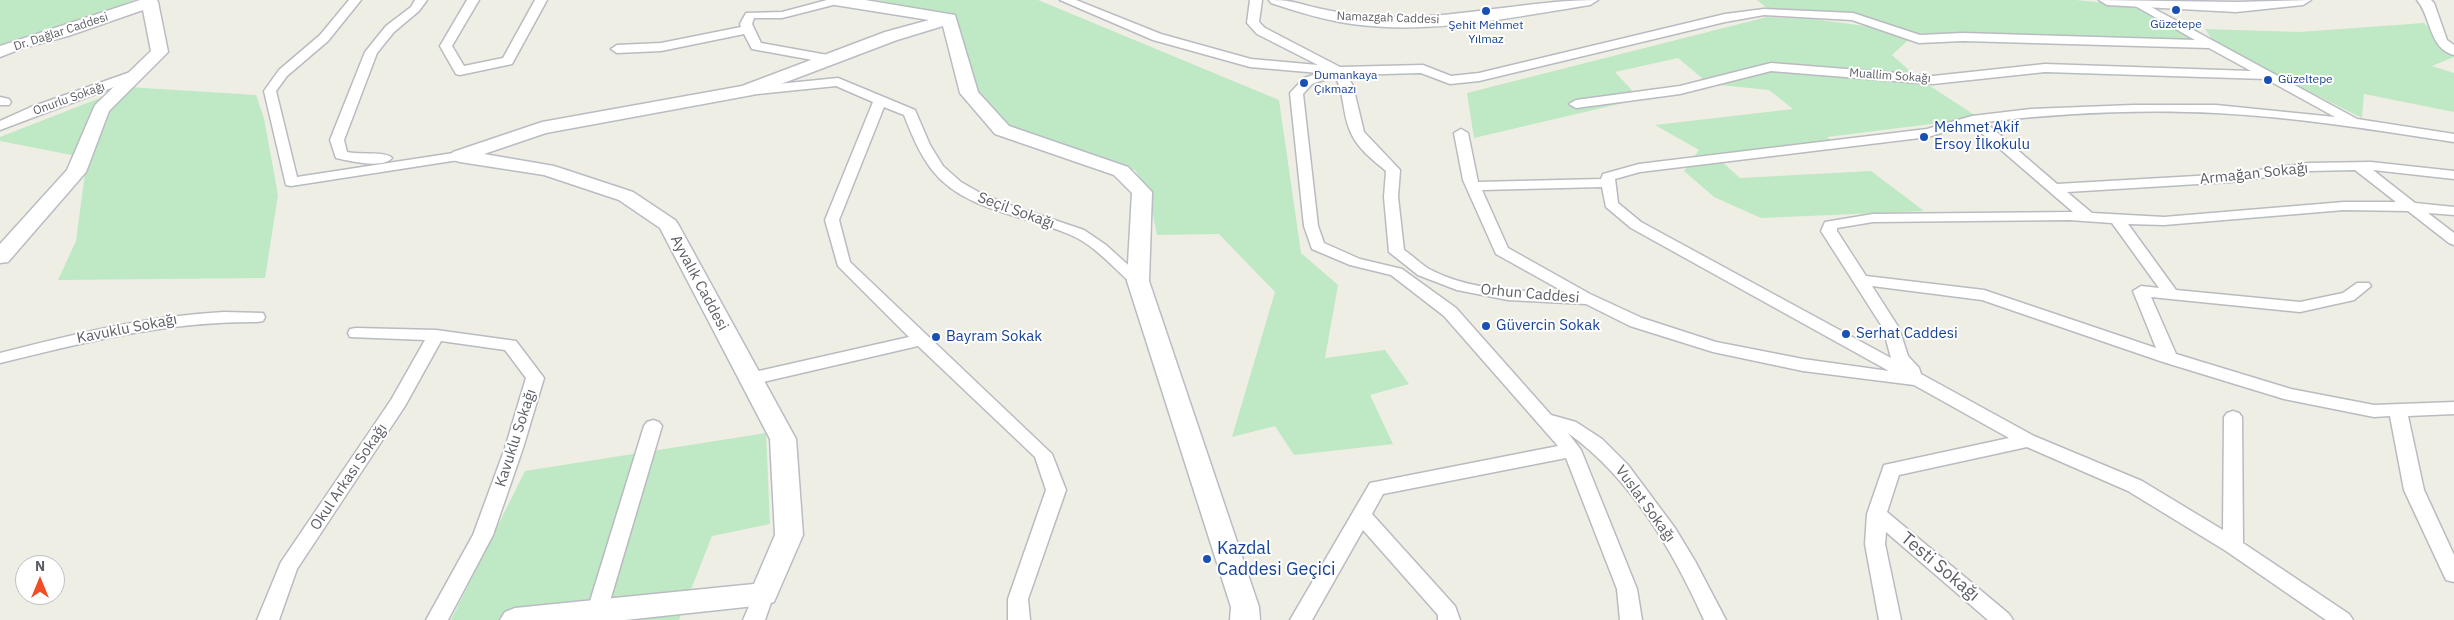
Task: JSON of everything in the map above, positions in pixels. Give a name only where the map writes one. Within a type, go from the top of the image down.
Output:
[{"type":"street","points":[[355,0],[324,38],[283,74],[270,92],[291,182],[460,156],[542,128],[746,91],[892,36],[923,28],[948,18]]},
{"type":"street","points":[[421,0],[415,10],[390,29],[371,52],[356,95],[337,140],[341,155],[357,159],[460,156]]},
{"type":"street","points":[[473,0],[446,46],[460,71],[508,61],[541,0]]},
{"type":"street","points":[[829,59],[764,49],[756,46],[746,24],[750,15],[782,15],[836,0],[948,18]]},
{"type":"street","points":[[1066,0],[1157,37],[1250,63],[1338,71],[1376,71],[1396,68],[1423,69],[1450,80],[1479,78],[1725,18],[1764,12],[1853,17],[1919,39],[1963,37],[2212,44]]},
{"type":"street","points":[[1256,0],[1253,23],[1261,31],[1338,71]]},
{"type":"street","name":"Namazgah Caddesi","points":[[1277,0],[1304,11],[1328,16],[1421,21],[1484,16],[1590,0]]},
{"type":"street","points":[[2106,0],[2136,3],[2231,3],[2303,0]]},
{"type":"street","points":[[2424,0],[2428,3],[2442,42],[2454,51]]},
{"type":"street","points":[[0,257],[76,172],[101,109],[160,52],[152,1]]},
{"type":"street","name":"Dr. Dağlar Caddesi","points":[[0,52],[17,44],[62,32],[152,1]]},
{"type":"street","points":[[2136,3],[2358,123]]},
{"type":"street","points":[[948,18],[969,93],[1002,130],[1121,171],[1142,192],[1138,281],[1245,607],[1246,620]]},
{"type":"street","points":[[617,49],[661,47],[749,29]]},
{"type":"street","name":"Muallim Sokağı","points":[[1576,104],[1680,90],[1771,67],[1933,80],[2045,68],[2268,75]]},
{"type":"street","points":[[1338,71],[1308,81],[1296,93],[1311,226],[1316,246],[1355,262],[1396,272],[1450,312],[1572,450],[1627,589],[1631,620]]},
{"type":"street","name":"Orhun Caddesi","points":[[1338,71],[1346,86],[1357,133],[1374,153],[1393,170],[1391,197],[1398,252],[1424,272],[1463,287],[1508,295],[1589,299],[1636,322],[1713,347],[1803,365],[1922,381]]},
{"type":"street","name":"Onurlu Sokağı","points":[[0,126],[36,110],[139,73]]},
{"type":"street","name":"Seçil Sokağı","points":[[746,91],[838,82],[910,113],[917,136],[928,158],[961,190],[987,203],[1081,233],[1138,281]]},
{"type":"street","points":[[880,100],[832,220],[843,263],[921,340],[1043,454],[1056,490],[1018,599],[1019,620]]},
{"type":"street","points":[[2342,620],[2233,546],[2135,486],[2028,440],[1636,225],[1611,204],[1608,177],[1639,168],[1928,132],[1974,120],[2031,113],[2133,109],[2216,109],[2358,123],[2454,138]]},
{"type":"street","points":[[1974,120],[2088,217]]},
{"type":"street","points":[[1461,133],[1465,161],[1472,186],[1486,213],[1500,252],[1589,299]]},
{"type":"street","name":"Ayvalık Caddesi","points":[[460,156],[547,170],[626,196],[668,224],[783,439],[789,535],[764,594]]},
{"type":"street","points":[[2358,166],[2454,240]]},
{"type":"street","name":"Armağan Sokağı","points":[[2054,188],[2231,178],[2309,168],[2358,166],[2454,176]]},
{"type":"street","points":[[1472,186],[1609,183]]},
{"type":"street","points":[[1922,381],[1900,358],[1891,328],[1829,230],[1830,225],[1873,218],[2088,217],[2164,220],[2344,206],[2412,207],[2454,211]]},
{"type":"street","points":[[2116,218],[2172,294]]},
{"type":"street","points":[[1407,280],[1424,272]]},
{"type":"street","points":[[1860,280],[1984,295],[2169,358],[2290,395],[2374,411],[2454,408]]},
{"type":"street","points":[[2169,358],[2141,291],[2300,307],[2348,297],[2363,286]]},
{"type":"street","name":"Kavuklu Sokağı","points":[[0,358],[120,328],[160,321],[211,316],[257,317]]},
{"type":"street","name":"Kavuklu Sokağı","points":[[356,333],[436,335],[510,345],[535,378],[514,448],[483,535],[437,620]]},
{"type":"street","name":"Okul Arkası Sokağı","points":[[268,620],[288,566],[399,402],[436,335]]},
{"type":"street","points":[[750,379],[921,340]]},
{"type":"street","points":[[2398,410],[2414,490],[2453,574]]},
{"type":"street","points":[[2233,417],[2233,546]]},
{"type":"street","name":"Vuslat Sokağı","points":[[1545,419],[1556,420],[1573,427],[1620,466],[1666,529],[1705,596],[1715,620]]},
{"type":"street","points":[[597,611],[653,426]]},
{"type":"street","points":[[1890,620],[1874,544],[1878,514],[1891,470],[2028,440]]},
{"type":"street","points":[[1302,620],[1377,488],[1572,450]]},
{"type":"street","name":"Testi Sokağı","points":[[1878,514],[2002,620]]},
{"type":"street","points":[[1362,516],[1448,612],[1449,620]]},
{"type":"street","points":[[515,620],[764,594],[754,620]]},
{"type":"green space","points":[[0,0],[134,0],[0,52]]},
{"type":"green space","points":[[875,0],[1038,0],[1279,100],[1301,253],[1338,285],[1325,358],[1385,350],[1409,384],[1370,395],[1393,444],[1294,455],[1275,426],[1232,437],[1275,292],[1219,234],[1157,235],[1148,190],[1135,170],[1011,127],[978,92],[954,15]]},
{"type":"green space","points":[[1757,0],[2075,0],[2131,5],[2200,44],[1916,33],[1892,55],[1918,78],[1979,118],[1827,137],[1838,147],[1722,162],[1740,178],[1871,171],[1924,211],[1761,218],[1714,197],[1684,171],[1699,150],[1655,125],[1793,109],[1769,90],[1709,84],[1678,58],[1615,72],[1640,99],[1474,138],[1467,93],[1767,17],[1812,19],[1911,32],[1854,14],[1767,8]]},
{"type":"green space","points":[[2424,23],[2454,52],[2454,57],[2432,66],[2454,73],[2454,112],[2364,94],[2362,118],[2216,45],[2205,29],[2299,32]]},
{"type":"green space","points":[[128,87],[256,95],[264,118],[278,195],[265,278],[58,280],[76,241],[87,158],[0,141],[0,137]]},
{"type":"green space","points":[[766,433],[770,524],[712,536],[679,620],[451,620],[525,471]]},
{"type":"place","name":"Güzetepe","points":[[2176,10]]},
{"type":"place","name":"Şehit Mehmet Yılmaz","points":[[1486,11]]},
{"type":"place","name":"Güzeltepe","points":[[2268,80]]},
{"type":"place","name":"Dumankaya Çıkmazı","points":[[1304,83]]},
{"type":"place","name":"Mehmet Akif Ersoy İlkokulu","points":[[1924,137]]},
{"type":"place","name":"Güvercin Sokak","points":[[1486,326]]},
{"type":"place","name":"Serhat Caddesi","points":[[1846,334]]},
{"type":"place","name":"Bayram Sokak","points":[[936,337]]},
{"type":"place","name":"Kazdal Caddesi Geçici","points":[[1207,559]]}]
